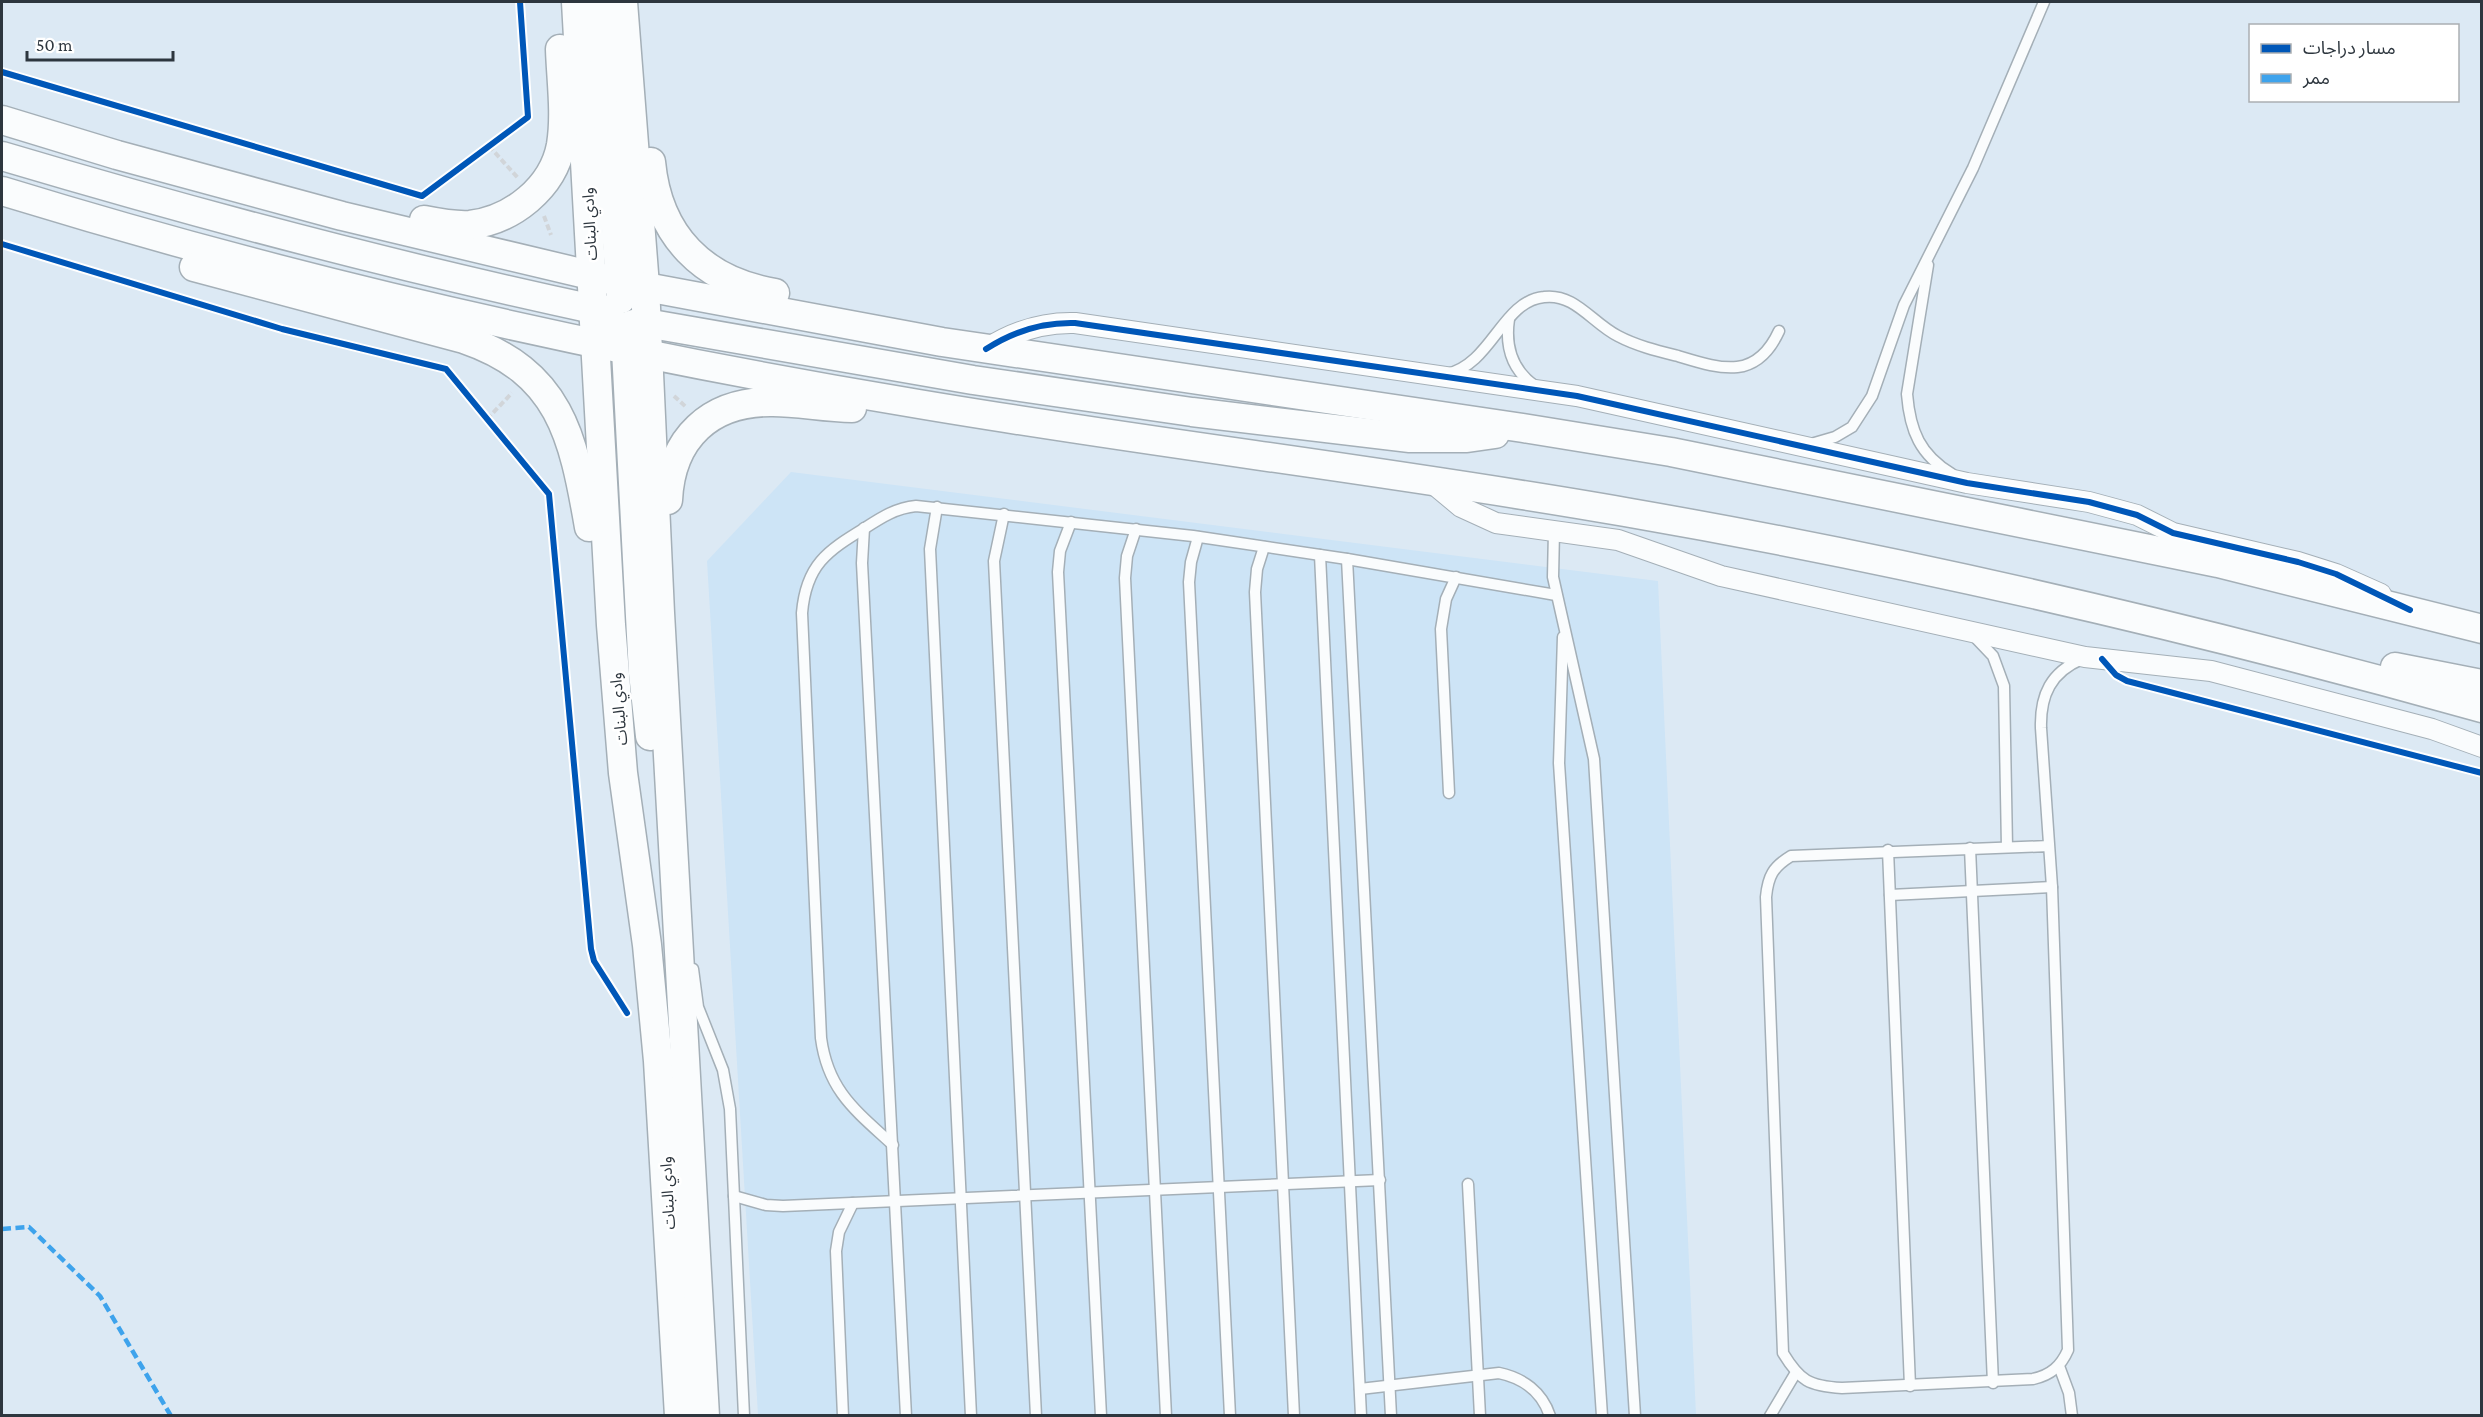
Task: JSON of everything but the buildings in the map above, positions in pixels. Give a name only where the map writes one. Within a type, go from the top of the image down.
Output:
[{"type":"main road","points":[[267,196],[318,194],[414,218],[456,225],[484,222],[505,215],[534,195],[546,180],[560,147],[562,128],[558,2]]},
{"type":"main road","name":"وادي البنات","points":[[576,2],[591,276],[627,317]]},
{"type":"main road","points":[[600,2],[627,317],[646,702],[653,751],[673,825]]},
{"type":"main road","name":"وادي البنات","points":[[623,2],[626,48],[627,317],[660,613],[705,1416]]},
{"type":"main road","points":[[626,48],[643,87],[656,193],[666,218],[680,241],[698,261],[719,276],[744,286],[875,312],[917,328],[942,342]]},
{"type":"main road","points":[[2,120],[117,155],[267,196],[591,276]]},
{"type":"main road","points":[[2,156],[260,230],[381,261],[627,317],[927,373],[1192,412],[1410,438],[1467,438],[1524,428]]},
{"type":"main road","points":[[2,191],[278,269],[595,344]]},
{"type":"main road","points":[[2,204],[121,247],[464,339],[487,347],[531,375],[555,407],[573,448],[598,583],[611,625]]},
{"type":"main road","points":[[627,317],[942,342],[1524,428],[1721,462],[2121,542],[2481,629]]},
{"type":"main road","points":[[627,317],[904,402],[1429,480],[1626,512],[1859,556],[2080,604],[2288,656],[2481,708]]},
{"type":"main road","name":"وادي البنات","points":[[627,317],[595,344],[611,625],[623,773],[646,945],[658,1060],[679,1416]]},
{"type":"main road","points":[[660,613],[667,579],[669,482],[673,462],[695,428],[716,415],[756,402],[834,408],[904,402]]},
{"type":"main road","points":[[2288,656],[2392,667],[2481,684]]},
{"type":"street","points":[[986,349],[1009,336],[1033,327],[1075,323],[1608,402],[1967,483],[2089,502],[2121,510],[2173,533],[2298,562],[2336,574],[2410,610]]},
{"type":"street","points":[[1429,480],[1461,507],[1478,516],[1512,527],[1618,540],[1721,576],[2085,657],[2211,671],[2432,729],[2481,747]]},
{"type":"lane","points":[[1796,446],[1835,437],[1852,428],[1860,418],[1872,396],[1904,306],[1973,168],[2044,2]]},
{"type":"lane","points":[[1929,259],[1924,302],[1907,394],[1909,415],[1916,436],[1933,462],[1967,483]]},
{"type":"lane","points":[[1429,376],[1452,373],[1472,363],[1509,319],[1528,301],[1540,297],[1566,299],[1601,326],[1626,340],[1723,369],[1753,362],[1769,349],[1779,331]]},
{"type":"lane","points":[[1509,319],[1508,343],[1515,365],[1529,382],[1547,392]]},
{"type":"lane","points":[[893,1145],[843,1097],[825,1064],[820,1038],[802,613],[809,580],[821,559],[830,550],[864,528],[906,507],[937,507],[1198,537],[1347,559],[1556,595]]},
{"type":"lane","points":[[937,507],[930,549],[971,1416]]},
{"type":"lane","points":[[1004,514],[994,561],[1036,1416]]},
{"type":"lane","points":[[1071,522],[1060,551],[1058,572],[1101,1416]]},
{"type":"lane","points":[[864,528],[862,563],[906,1416]]},
{"type":"lane","points":[[1136,530],[1127,556],[1125,578],[1166,1416]]},
{"type":"lane","points":[[1554,531],[1551,562],[1556,595],[1594,759],[1635,1416]]},
{"type":"lane","points":[[1198,537],[1191,562],[1189,582],[1230,1416]]},
{"type":"lane","points":[[1264,547],[1257,569],[1255,592],[1294,1416]]},
{"type":"lane","points":[[1320,555],[1361,1416]]},
{"type":"lane","points":[[1347,559],[1391,1416]]},
{"type":"lane","points":[[1449,793],[1441,620],[1446,599],[1456,577]]},
{"type":"lane","points":[[1563,625],[1559,763],[1602,1416]]},
{"type":"lane","points":[[1971,633],[1993,656],[2004,686],[2007,847]]},
{"type":"lane","points":[[2049,846],[1887,850],[1791,856],[1776,865],[1767,880],[1783,1353],[1796,1374],[1817,1387],[1993,1383],[2033,1379],[2051,1373],[2064,1358],[2069,1340],[2052,887],[2040,710],[2045,692],[2055,676],[2068,665],[2085,657]]},
{"type":"lane","points":[[1970,848],[1993,1383]]},
{"type":"lane","points":[[1887,850],[1910,1386]]},
{"type":"lane","points":[[1890,895],[2052,887]]},
{"type":"lane","points":[[678,906],[691,956],[700,1014],[723,1070],[728,1089],[744,1416]]},
{"type":"lane","points":[[734,1196],[774,1206],[1380,1180]]},
{"type":"lane","points":[[1468,1184],[1480,1416]]},
{"type":"lane","points":[[843,1416],[836,1251],[839,1232],[853,1203]]},
{"type":"lane","points":[[2059,1366],[2069,1393],[2072,1416]]},
{"type":"lane","points":[[1360,1389],[1499,1373],[1521,1380],[1539,1395],[1550,1416]]},
{"type":"lane","points":[[1770,1416],[1780,1394],[1796,1374]]},
{"type":"path","points":[[480,153],[497,140]]},
{"type":"path","points":[[489,146],[534,195]]},
{"type":"path","points":[[487,419],[531,375]]},
{"type":"path","points":[[480,411],[494,427]]},
{"type":"shaded area","points":[[791,472],[1658,581],[1696,1415],[758,1415],[707,561]]},
{"type":"marked path","points":[[2,1229],[29,1227],[100,1296],[171,1416]]},
{"type":"cycle path","points":[[2,72],[422,196],[528,117],[520,2]]},
{"type":"cycle path","points":[[2,244],[282,329],[446,369],[549,494],[591,949],[594,961],[627,1013]]},
{"type":"cycle path","points":[[986,349],[1007,337],[1029,329],[1051,324],[1075,323],[1577,396],[1967,483],[2089,502],[2137,515],[2173,533],[2298,562],[2336,574],[2410,610]]},
{"type":"cycle path","points":[[2102,659],[2116,675],[2127,681],[2482,773]]}]
